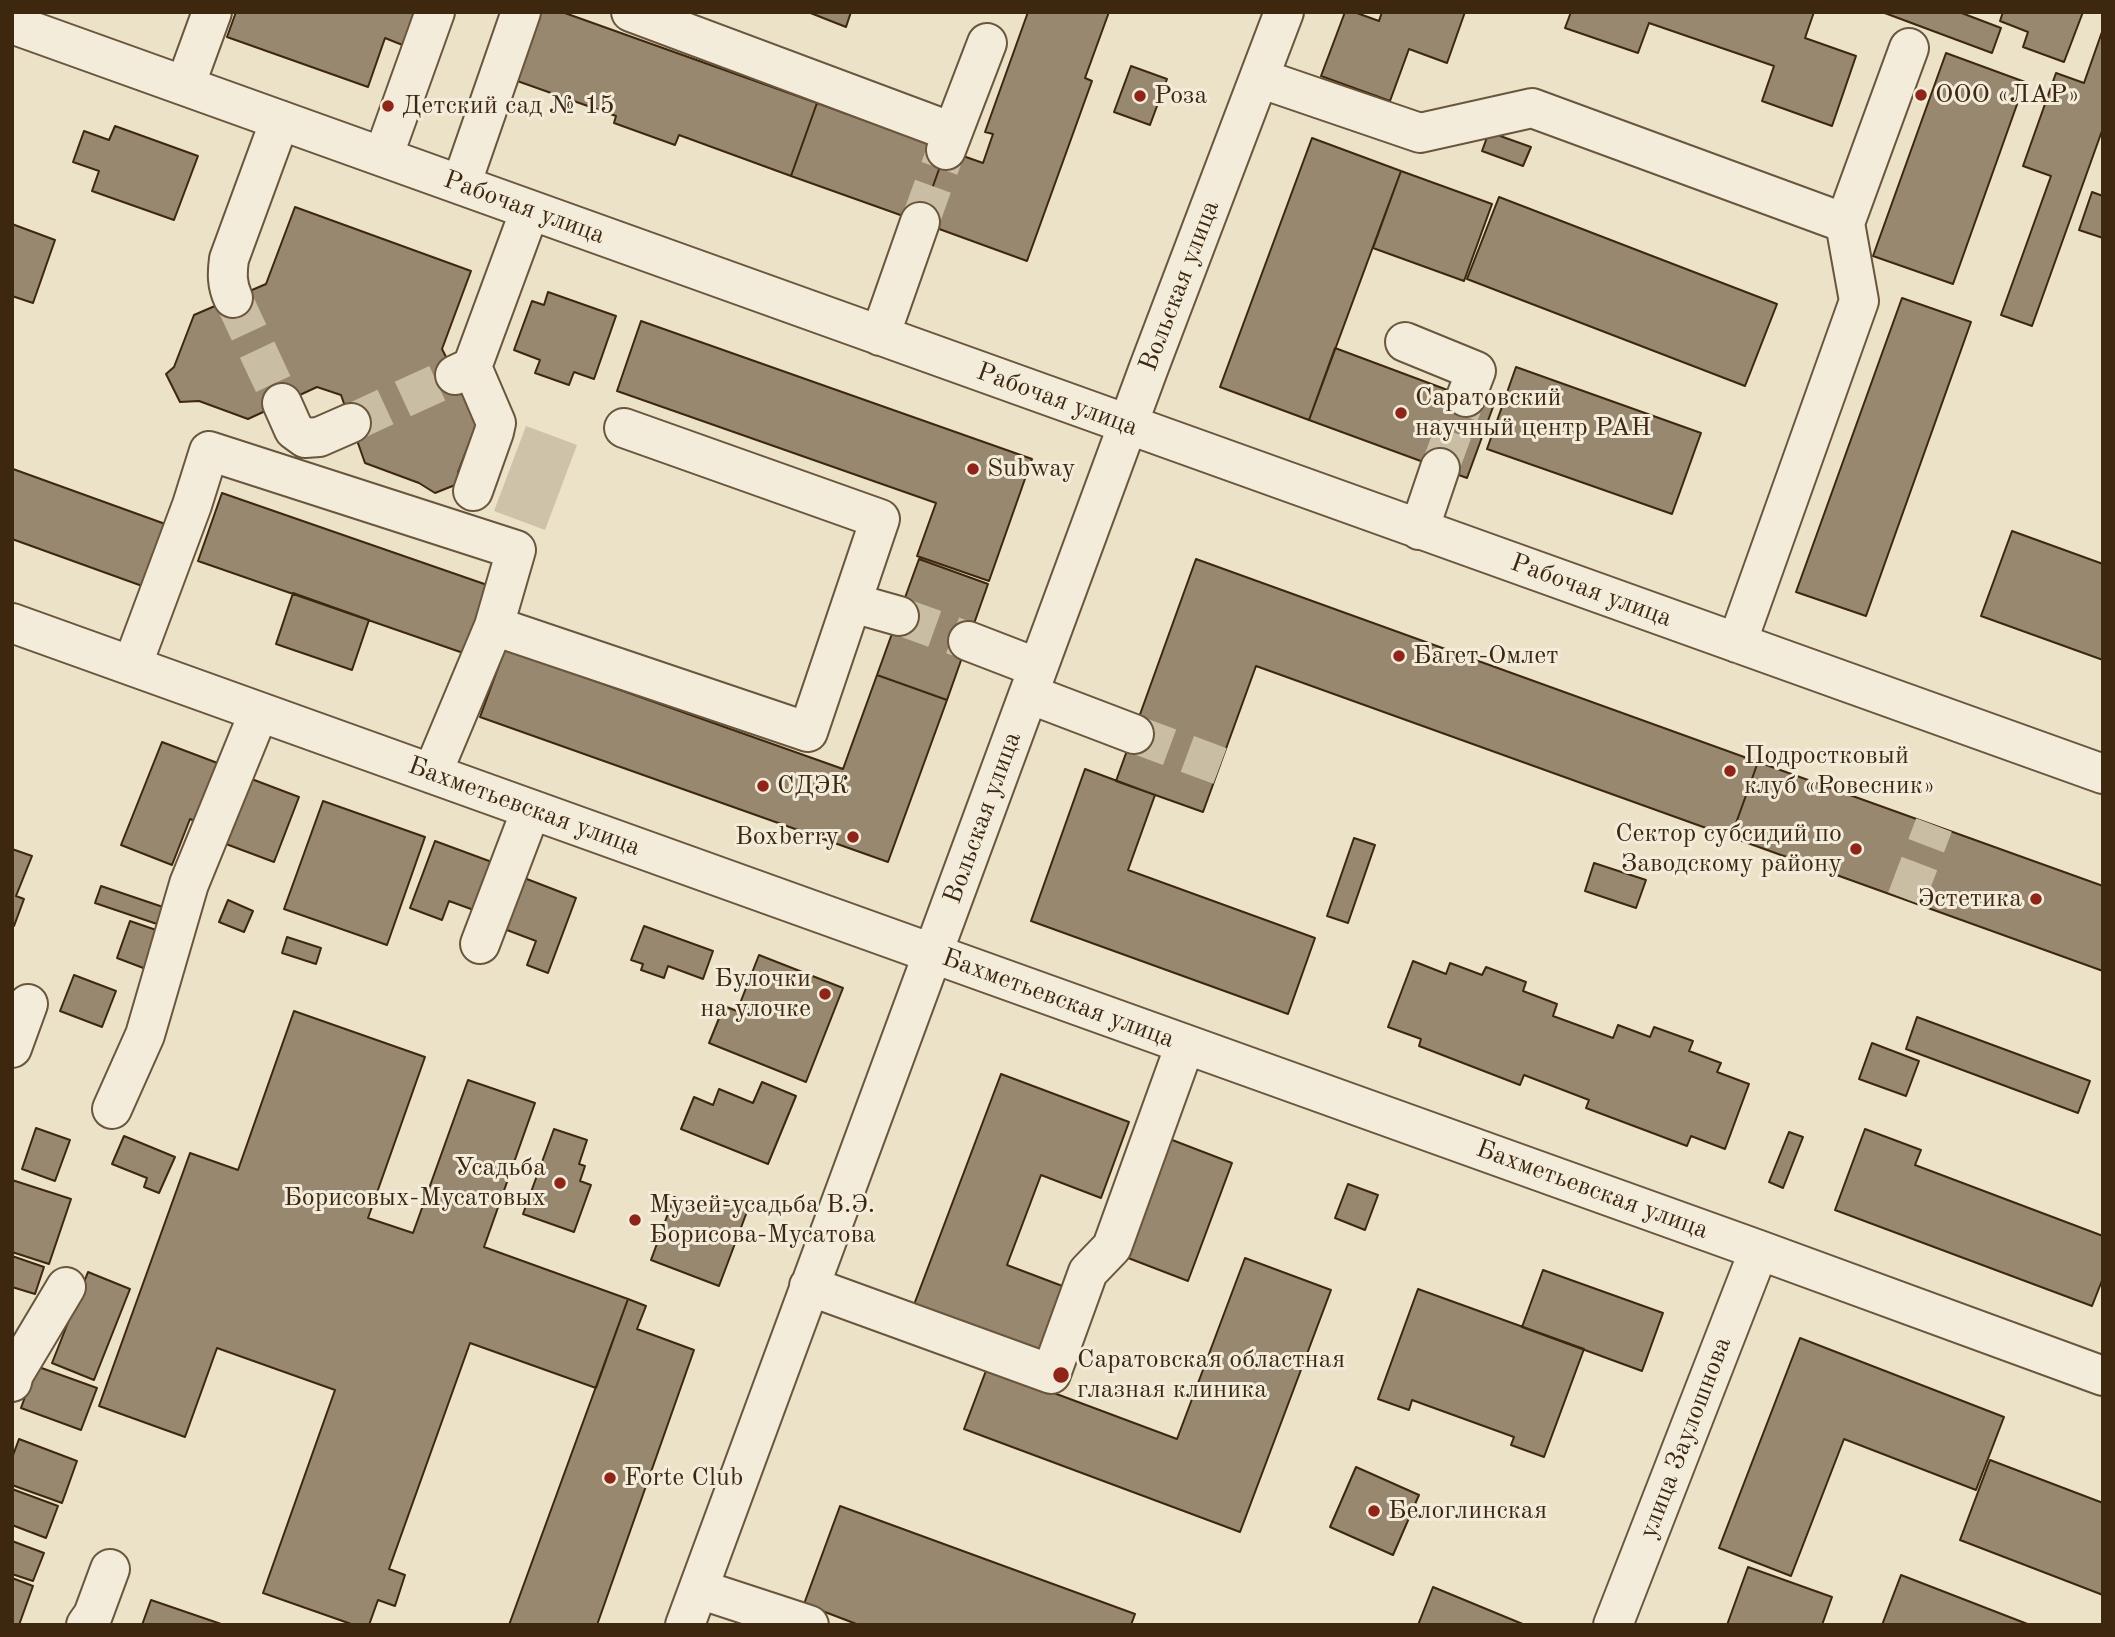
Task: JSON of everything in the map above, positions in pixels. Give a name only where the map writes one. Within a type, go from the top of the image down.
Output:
[{"type":"street","points":[[172,82],[184,12]]},
{"type":"street","points":[[172,82],[212,12]]},
{"type":"street","points":[[383,157],[435,12]]},
{"type":"street","points":[[461,185],[520,12]]},
{"type":"street","points":[[631,12],[949,141],[987,43]]},
{"type":"street","name":"Вольская улица","points":[[685,1625],[1128,425],[1284,12]]},
{"type":"street","name":"Рабочая улица","points":[[12,24],[2103,774]]},
{"type":"street","points":[[1737,643],[1858,301],[1845,223],[1909,48]]},
{"type":"street","points":[[1259,78],[1420,133],[1532,108],[1845,223]]},
{"type":"street","points":[[233,298],[227,274],[229,259],[281,120]]},
{"type":"street","points":[[473,491],[496,423],[463,371],[530,210]]},
{"type":"street","points":[[880,336],[920,222]]},
{"type":"street","points":[[1405,342],[1476,371],[1466,397]]},
{"type":"street","points":[[282,403],[294,430],[305,439],[319,437],[351,423]]},
{"type":"street","points":[[494,626],[808,732],[880,519],[624,428]]},
{"type":"street","points":[[132,666],[192,505],[209,451],[516,550],[494,626],[432,774]]},
{"type":"street","points":[[1419,530],[1440,468]]},
{"type":"street","points":[[853,603],[899,616]]},
{"type":"street","name":"Бахметьевская улица","points":[[12,623],[2103,1376]]},
{"type":"street","points":[[968,641],[1033,681],[1133,734]]},
{"type":"street","points":[[112,1109],[145,1035],[189,884],[259,712]]},
{"type":"street","points":[[480,944],[531,810]]},
{"type":"street","points":[[12,1048],[28,1004]]},
{"type":"street","points":[[809,1286],[1051,1374],[1088,1272],[1112,1247],[1185,1045]]},
{"type":"street","name":"улица Заулошнова","points":[[1613,1625],[1759,1250]]},
{"type":"street","points":[[12,1382],[14,1374],[66,1287]]},
{"type":"street","points":[[86,1625],[93,1615],[110,1569],[104,1625]]},
{"type":"street","points":[[699,1589],[809,1625]]},
{"type":"shaded area","points":[[526,426],[577,445],[545,530],[494,511]]},
{"type":"building","points":[[236,12],[417,12],[405,46],[385,38],[368,87],[227,37]]},
{"type":"building","points":[[529,12],[562,12],[817,103],[791,176],[679,135],[675,145],[614,123],[616,116],[506,77]]},
{"type":"building","points":[[808,12],[851,12],[846,27]]},
{"type":"building","points":[[1028,12],[1109,12],[1085,78],[1092,81],[1027,261],[920,222],[946,150],[983,163],[993,134],[985,132]]},
{"type":"building","points":[[1345,12],[1354,12],[1379,21],[1382,12],[1465,12],[1447,63],[1409,49],[1390,101],[1321,76]]},
{"type":"building","points":[[1571,12],[1814,12],[1805,38],[1856,56],[1832,126],[1762,101],[1774,66],[1649,23],[1638,53],[1565,28]]},
{"type":"building","points":[[1882,12],[1959,12],[2001,28],[1992,53]]},
{"type":"building","points":[[2003,12],[2083,12],[2064,62],[2023,47],[2028,32],[2000,21]]},
{"type":"building","points":[[2103,29],[2103,128],[2032,326],[2001,315],[2051,176],[2023,166],[2056,73],[2084,83]]},
{"type":"building","points":[[1946,53],[2025,82],[1953,284],[1873,256]]},
{"type":"building","name":"Роза","points":[[1131,66],[1167,79],[1150,125],[1114,112]]},
{"type":"building","points":[[817,103],[946,150],[920,222],[791,176]]},
{"type":"building","points":[[115,126],[198,156],[174,220],[92,191],[99,171],[73,162],[84,131],[109,140]]},
{"type":"building","points":[[1489,132],[1531,147],[1523,166],[1482,151]]},
{"type":"building","points":[[1312,138],[1401,171],[1309,420],[1220,387]]},
{"type":"building","points":[[1401,171],[1492,204],[1464,281],[1373,248]]},
{"type":"building","points":[[2092,192],[2103,196],[2103,238],[2079,230]]},
{"type":"building","points":[[1499,197],[1777,304],[1745,386],[1467,279]]},
{"type":"building","points":[[295,207],[471,271],[442,349],[478,420],[458,472],[460,483],[435,493],[419,483],[365,463],[341,395],[317,387],[248,419],[199,401],[180,402],[166,374],[174,367],[194,315],[266,284]]},
{"type":"building","points":[[12,224],[55,240],[33,303],[12,296]]},
{"type":"building","points":[[548,292],[616,316],[594,379],[574,372],[569,385],[535,373],[540,360],[514,350],[532,301],[544,305]]},
{"type":"building","points":[[1902,298],[1971,322],[1866,616],[1796,592]]},
{"type":"building","points":[[641,321],[1032,459],[989,581],[917,556],[936,503],[617,391]]},
{"type":"building","name":"Саратовский научный центр РАН","points":[[1335,348],[1493,407],[1467,478],[1309,420]]},
{"type":"building","points":[[1516,367],[1701,433],[1672,514],[1487,449]]},
{"type":"building","points":[[13,469],[168,525],[145,587],[12,539]]},
{"type":"building","points":[[222,493],[493,587],[469,655],[198,561]]},
{"type":"building","points":[[2012,531],[2103,564],[2103,660],[1981,616]]},
{"type":"building","points":[[919,559],[988,584],[947,700],[877,675]]},
{"type":"building","points":[[1196,559],[1758,762],[1731,837],[1256,666],[1203,812],[1116,781]]},
{"type":"building","points":[[293,593],[369,620],[352,670],[276,644]]},
{"type":"building","points":[[505,649],[843,769],[877,675],[947,700],[888,862],[480,717]]},
{"type":"building","points":[[162,742],[228,767],[205,825],[190,819],[172,865],[121,845]]},
{"type":"building","points":[[1758,762],[2103,886],[2103,971],[1731,837]]},
{"type":"building","points":[[1085,769],[1155,795],[1128,870],[1315,938],[1288,1014],[1031,921]]},
{"type":"building","points":[[241,775],[299,797],[274,862],[226,844]]},
{"type":"building","points":[[323,801],[425,837],[387,945],[284,909]]},
{"type":"building","points":[[1354,838],[1375,845],[1348,923],[1327,916]]},
{"type":"building","points":[[435,841],[500,865],[482,913],[449,901],[442,920],[410,908]]},
{"type":"building","points":[[12,849],[32,856],[16,896],[24,899],[14,926],[12,925]]},
{"type":"building","points":[[1594,863],[1646,880],[1636,908],[1585,891]]},
{"type":"building","points":[[519,876],[576,898],[548,973],[527,965],[536,941],[499,927]]},
{"type":"building","points":[[101,886],[163,907],[157,924],[95,903]]},
{"type":"building","points":[[228,900],[253,911],[244,932],[219,922]]},
{"type":"building","points":[[130,921],[159,931],[146,969],[117,958]]},
{"type":"building","points":[[644,926],[713,951],[703,979],[668,966],[664,978],[641,970],[643,964],[631,960]]},
{"type":"building","points":[[287,937],[321,948],[316,964],[282,953]]},
{"type":"building","points":[[759,955],[843,988],[806,1082],[709,1043],[724,1006],[737,1011]]},
{"type":"building","points":[[1413,961],[1446,974],[1450,963],[1482,975],[1486,967],[1526,982],[1523,991],[1557,1004],[1553,1016],[1613,1038],[1618,1025],[1650,1037],[1654,1027],[1693,1041],[1689,1051],[1721,1063],[1717,1072],[1749,1084],[1725,1149],[1691,1136],[1687,1146],[1586,1108],[1589,1100],[1524,1075],[1520,1085],[1419,1046],[1421,1039],[1388,1027]]},
{"type":"building","points":[[74,975],[116,991],[102,1027],[60,1011]]},
{"type":"building","points":[[294,1011],[425,1057],[368,1218],[413,1233],[468,1080],[535,1103],[484,1247],[628,1299],[596,1388],[470,1343],[389,1569],[405,1575],[395,1606],[378,1600],[369,1625],[354,1625],[263,1593],[335,1390],[217,1348],[185,1437],[99,1406],[190,1153],[238,1170]]},
{"type":"building","points":[[1917,1017],[2090,1081],[2078,1113],[1906,1049]]},
{"type":"building","points":[[1872,1043],[1919,1061],[1906,1096],[1859,1079]]},
{"type":"building","points":[[1001,1074],[1129,1122],[1101,1198],[1041,1175],[1007,1265],[1065,1287],[1038,1358],[912,1310]]},
{"type":"building","points":[[762,1082],[796,1096],[768,1164],[681,1129],[694,1097],[713,1105],[719,1089],[753,1103]]},
{"type":"building","points":[[36,1128],[70,1140],[55,1181],[22,1169]]},
{"type":"building","name":"Усадьба Борисовых-Мусатовых","points":[[554,1129],[587,1140],[579,1164],[585,1166],[580,1181],[591,1185],[574,1232],[523,1214]]},
{"type":"building","points":[[1865,1129],[1921,1150],[1915,1165],[2103,1236],[2103,1278],[2092,1306],[1835,1210]]},
{"type":"building","points":[[1789,1132],[1803,1137],[1783,1188],[1769,1182]]},
{"type":"building","points":[[124,1136],[175,1157],[159,1193],[144,1187],[147,1178],[112,1164]]},
{"type":"building","points":[[1167,1138],[1232,1163],[1188,1281],[1123,1256]]},
{"type":"building","points":[[12,1180],[71,1199],[49,1264],[12,1252]]},
{"type":"building","points":[[1348,1184],[1378,1195],[1365,1230],[1335,1218]]},
{"type":"building","points":[[674,1197],[712,1212],[717,1198],[748,1209],[719,1286],[651,1260]]},
{"type":"building","points":[[12,1256],[44,1267],[35,1294],[12,1287]]},
{"type":"building","points":[[1245,1258],[1331,1290],[1240,1532],[964,1429],[987,1368],[1177,1439]]},
{"type":"building","points":[[1543,1270],[1663,1313],[1642,1371],[1522,1327]]},
{"type":"building","points":[[88,1272],[130,1289],[94,1380],[52,1363]]},
{"type":"building","points":[[1418,1289],[1584,1349],[1544,1457],[1511,1445],[1514,1437],[1412,1400],[1409,1410],[1378,1399]]},
{"type":"building","points":[[628,1299],[646,1306],[637,1329],[694,1350],[597,1625],[509,1625]]},
{"type":"building","points":[[1800,1338],[2004,1417],[1976,1490],[1844,1439],[1791,1576],[1719,1548]]},
{"type":"building","points":[[36,1366],[97,1388],[81,1430],[21,1408]]},
{"type":"building","points":[[19,1439],[77,1461],[62,1503],[12,1485],[12,1458]]},
{"type":"building","points":[[1990,1460],[2103,1503],[2103,1595],[1960,1540]]},
{"type":"building","name":"Белоглинская","points":[[1356,1467],[1419,1495],[1393,1555],[1330,1527]]},
{"type":"building","points":[[12,1489],[58,1506],[46,1538],[12,1525]]},
{"type":"building","points":[[840,1506],[1135,1614],[1131,1625],[859,1625],[804,1604]]},
{"type":"building","points":[[12,1541],[44,1553],[33,1581],[12,1574]]},
{"type":"building","points":[[1748,1567],[1832,1597],[1822,1625],[1727,1625]]},
{"type":"building","points":[[1901,1575],[2030,1625],[1882,1625]]},
{"type":"building","points":[[12,1578],[33,1586],[19,1625],[12,1625]]},
{"type":"building","points":[[1433,1587],[1525,1625],[1418,1625]]},
{"type":"building","points":[[151,1600],[224,1625],[142,1625]]},
{"type":"tunnel","points":[[920,222],[946,150]]},
{"type":"tunnel","points":[[233,298],[282,403]]},
{"type":"tunnel","points":[[351,423],[455,375]]},
{"type":"tunnel","points":[[1440,468],[1466,397]]},
{"type":"tunnel","points":[[899,616],[968,641]]},
{"type":"tunnel","points":[[1134,734],[1220,766]]},
{"type":"tunnel","points":[[1906,899],[1934,825]]},
{"type":"place","name":"ООО «ЛАР»","points":[[1921,95]]},
{"type":"place","name":"Роза","points":[[1140,96]]},
{"type":"place","name":"Детский сад № 15","points":[[388,106]]},
{"type":"place","name":"Саратовский научный центр РАН","points":[[1401,413]]},
{"type":"place","name":"Subway","points":[[973,469]]},
{"type":"place","name":"Багет-Омлет","points":[[1399,656]]},
{"type":"place","name":"Подростковый клуб «Ровесник»","points":[[1730,771]]},
{"type":"place","name":"СДЭК","points":[[763,786]]},
{"type":"place","name":"Boxberry","points":[[853,837]]},
{"type":"place","name":"Сектор субсидий по Заводскому району","points":[[1856,849]]},
{"type":"place","name":"Эстетика","points":[[2036,899]]},
{"type":"place","name":"Булочки на улочке","points":[[825,994]]},
{"type":"place","name":"Усадьба Борисовых-Мусатовых","points":[[560,1183]]},
{"type":"place","name":"Музей-усадьба В.Э. Борисова-Мусатова","points":[[635,1220]]},
{"type":"place","name":"Саратовская областная глазная клиника","points":[[1061,1375]]},
{"type":"place","name":"Forte Club","points":[[610,1478]]},
{"type":"place","name":"Белоглинская","points":[[1374,1511]]}]
